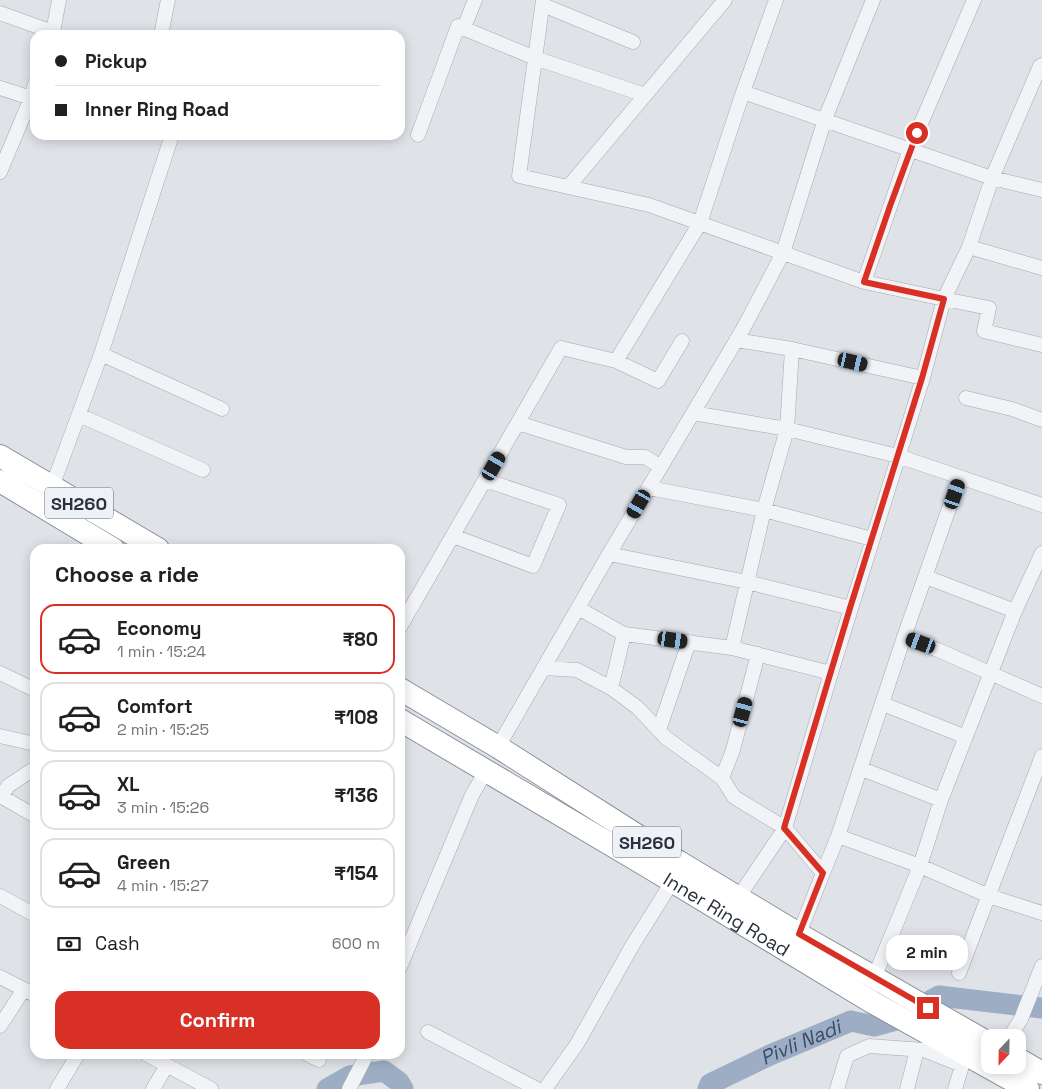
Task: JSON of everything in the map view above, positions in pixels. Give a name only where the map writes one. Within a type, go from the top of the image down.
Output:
[{"type":"highway","name":"SH260","points":[[0,456],[149,544]]},
{"type":"highway","name":"SH260","points":[[0,481],[105,544]]},
{"type":"highway","name":"Inner Ring Road","points":[[405,692],[498,746],[738,898],[981,1039]]},
{"type":"highway","name":"Inner Ring Road","points":[[405,723],[872,1002],[921,1041],[964,1060],[981,1064]]},
{"type":"highway","points":[[1026,1064],[1042,1073]]},
{"type":"highway","name":"Inner Ring Road","points":[[1003,1074],[1028,1089]]},
{"type":"street","points":[[54,30],[59,0]]},
{"type":"street","points":[[162,30],[168,0]]},
{"type":"street","points":[[467,20],[475,0]]},
{"type":"street","points":[[569,186],[725,0]]},
{"type":"street","points":[[616,361],[700,223],[743,92],[776,0]]},
{"type":"street","points":[[498,746],[736,340],[783,253],[825,120],[873,0]]},
{"type":"street","points":[[864,282],[910,149],[974,0]]},
{"type":"street","points":[[633,42],[543,2],[519,176],[649,205],[864,282],[989,308],[984,331],[1042,344]]},
{"type":"street","points":[[0,13],[43,30]]},
{"type":"street","points":[[418,135],[458,26],[535,58],[645,96]]},
{"type":"street","points":[[738,898],[784,828],[922,378],[944,299],[969,247],[992,178],[1042,65]]},
{"type":"street","points":[[0,88],[30,98],[0,172]]},
{"type":"street","points":[[743,92],[992,178],[1042,190]]},
{"type":"street","points":[[52,488],[102,354],[170,140]]},
{"type":"street","points":[[969,247],[1042,268]]},
{"type":"street","points":[[736,340],[792,349],[922,378]]},
{"type":"street","points":[[405,618],[561,348],[616,361],[658,381],[682,341]]},
{"type":"street","points":[[732,648],[764,510],[787,429],[792,349]]},
{"type":"street","points":[[102,354],[222,409]]},
{"type":"street","points":[[966,398],[1012,408],[1042,420]]},
{"type":"street","points":[[693,413],[787,429],[898,456],[1042,505]]},
{"type":"street","points":[[79,415],[203,470]]},
{"type":"street","points":[[518,423],[626,457],[645,457],[661,467]]},
{"type":"street","points":[[799,934],[862,769],[904,637],[960,477]]},
{"type":"street","points":[[453,536],[533,566],[559,505],[485,480]]},
{"type":"street","points":[[649,488],[764,510],[872,539]]},
{"type":"street","points":[[609,554],[746,582],[850,608]]},
{"type":"street","points":[[874,978],[920,866],[941,800],[1015,611],[1042,554]]},
{"type":"street","points":[[926,578],[1015,611]]},
{"type":"street","points":[[578,608],[624,634],[732,648],[831,673]]},
{"type":"street","points":[[612,688],[624,634]]},
{"type":"street","points":[[904,637],[1042,696]]},
{"type":"street","points":[[659,730],[689,642]]},
{"type":"street","points":[[722,778],[733,750],[758,654]]},
{"type":"street","points":[[543,668],[577,670],[612,688],[638,708],[666,738],[722,778],[734,797],[784,828],[823,873]]},
{"type":"street","points":[[2,679],[30,688]]},
{"type":"street","points":[[883,704],[966,737]]},
{"type":"street","points":[[0,736],[30,743]]},
{"type":"street","points":[[959,973],[1042,756]]},
{"type":"street","points":[[862,769],[941,800]]},
{"type":"street","points":[[30,771],[8,786],[4,792],[4,798],[30,813]]},
{"type":"street","points":[[405,955],[472,795],[486,771]]},
{"type":"street","points":[[838,836],[920,866],[989,896],[1042,914]]},
{"type":"street","points":[[546,1089],[577,1044],[632,946],[672,882]]},
{"type":"street","points":[[0,896],[30,912]]},
{"type":"street","points":[[1015,1029],[1021,1019],[1042,966]]},
{"type":"street","points":[[0,977],[29,992],[0,1026]]},
{"type":"street","points":[[428,1032],[537,1089]]},
{"type":"street","points":[[837,1089],[847,1056],[869,1046],[921,1041],[907,1089]]},
{"type":"street","points":[[57,1089],[75,1059]]},
{"type":"street","points":[[156,1059],[211,1089]]},
{"type":"street","points":[[349,1088],[365,1059]]},
{"type":"street","points":[[955,1089],[964,1060]]},
{"type":"street","points":[[153,1089],[167,1065]]},
{"type":"waterway","name":"Pivli Nadi","points":[[708,1089],[710,1084],[770,1055],[851,1021],[874,1026],[896,1020],[939,996],[1042,1008]]},
{"type":"waterway","name":"Pivli Nadi","points":[[327,1089],[350,1076],[384,1071],[399,1082],[403,1089]]},
{"type":"route","points":[[917,133],[864,282],[944,299],[922,378],[784,828],[823,873],[799,934],[928,1008]]}]
